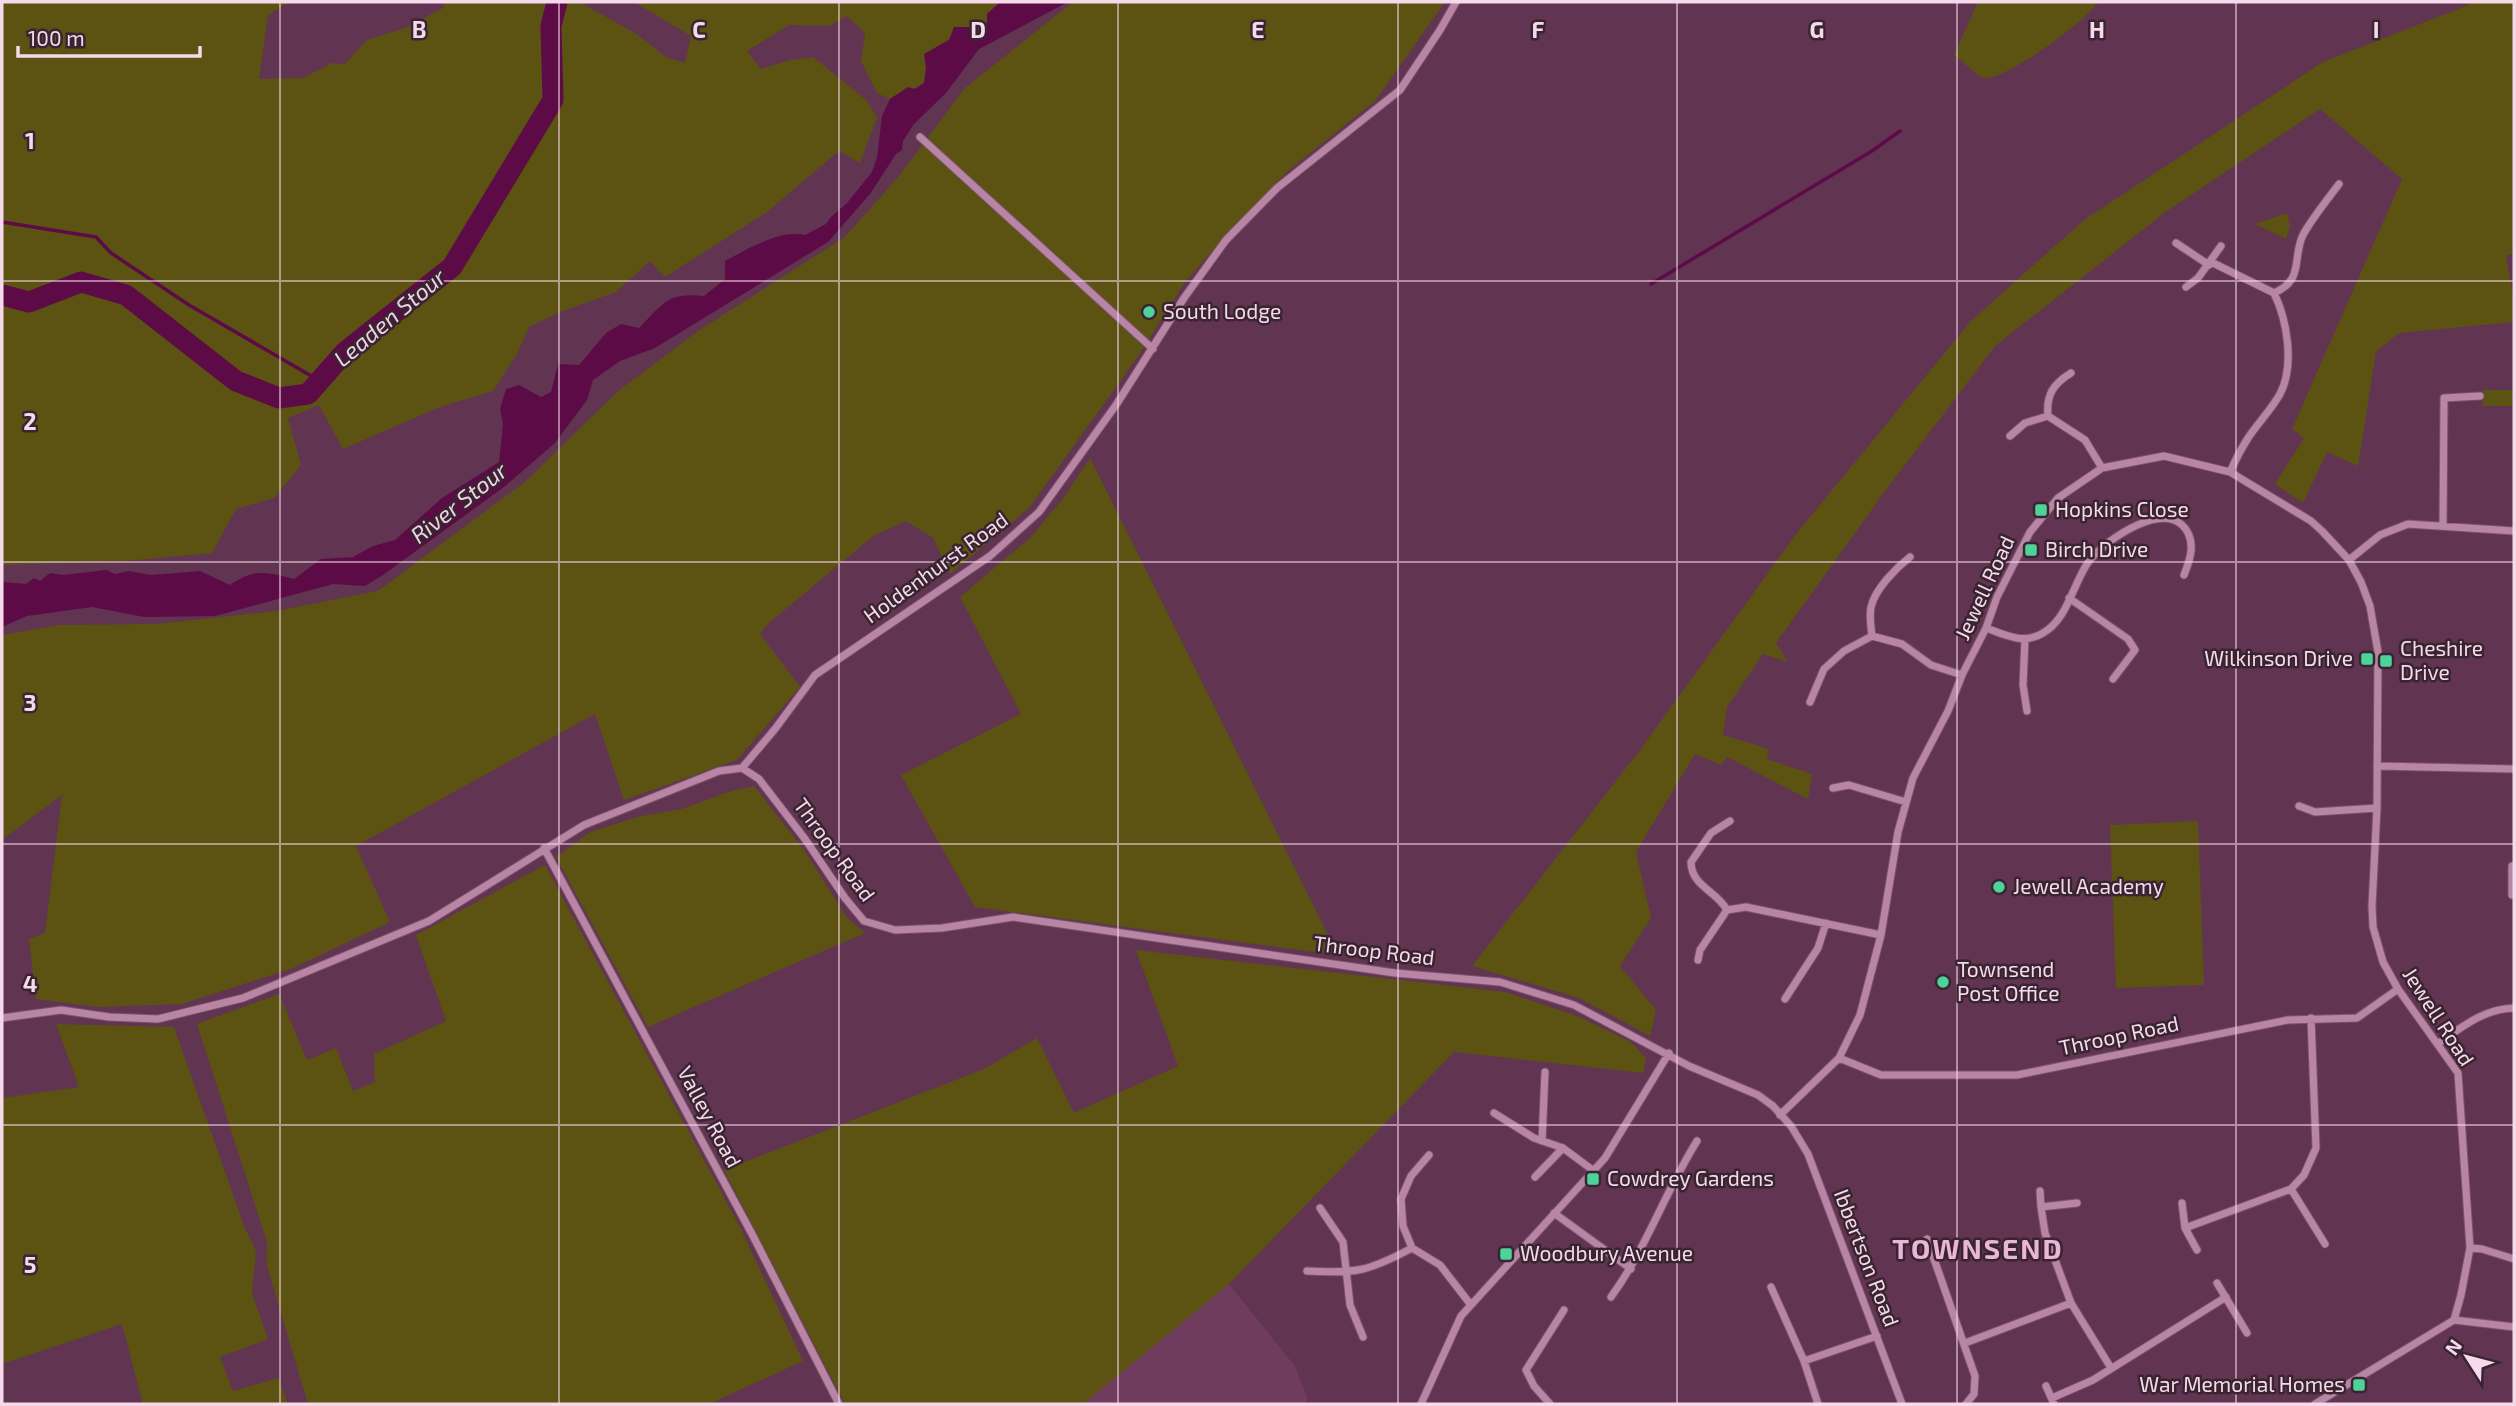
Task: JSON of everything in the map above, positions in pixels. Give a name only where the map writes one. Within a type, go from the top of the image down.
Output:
[{"type":"street","name":"Holdenhurst Road","points":[[742,768],[815,675],[990,556],[1039,512],[1116,405],[1184,298],[1226,240],[1277,188],[1400,90],[1455,2]]},
{"type":"street","points":[[920,137],[1153,349]]},
{"type":"street","points":[[2274,293],[2285,286],[2294,275],[2301,239],[2339,184]]},
{"type":"street","points":[[2176,243],[2210,263],[2274,293],[2282,310],[2286,333],[2286,376],[2281,393],[2248,439],[2230,472]]},
{"type":"street","points":[[2186,286],[2210,263],[2221,246]]},
{"type":"street","points":[[2048,416],[2049,394],[2061,379],[2071,373]]},
{"type":"street","points":[[2443,526],[2444,398],[2480,396]]},
{"type":"street","points":[[2010,436],[2025,422],[2048,416],[2085,440],[2102,468]]},
{"type":"street","name":"Jewell Road","points":[[1780,1115],[1839,1058],[1860,1015],[1881,935],[1898,832],[1913,778],[1948,711],[1962,675],[1986,628],[1997,597],[2030,533],[2059,498],[2102,468],[2164,456],[2230,472],[2311,521],[2348,560],[2361,582],[2370,606],[2378,649],[2373,927],[2383,962],[2398,989],[2458,1073],[2470,1248],[2454,1320]]},
{"type":"street","points":[[1986,628],[2011,638],[2025,639],[2036,637],[2050,629],[2060,616],[2082,573],[2099,551],[2132,529],[2160,518],[2177,520],[2189,536],[2190,556],[2184,575]]},
{"type":"street","points":[[2348,560],[2380,535],[2409,524],[2514,531]]},
{"type":"street","points":[[1872,636],[1870,618],[1874,599],[1899,565],[1910,557]]},
{"type":"street","points":[[2069,598],[2128,639],[2135,650],[2113,679]]},
{"type":"street","points":[[1810,702],[1824,669],[1844,652],[1872,636],[1902,644],[1931,665],[1962,675]]},
{"type":"street","points":[[2025,639],[2023,685],[2027,712]]},
{"type":"street","points":[[2377,766],[2514,769]]},
{"type":"street","points":[[2,1018],[61,1010],[109,1017],[158,1018],[243,998],[429,921],[584,825],[719,771],[742,768]]},
{"type":"street","name":"Throop Road","points":[[742,768],[752,773],[772,794],[864,921],[895,930],[942,928],[1013,916],[1395,973],[1500,982],[1574,1005],[1689,1066],[1758,1095],[1791,1126]]},
{"type":"street","points":[[1833,788],[1849,785],[1906,802]]},
{"type":"street","points":[[2299,806],[2315,812],[2377,808]]},
{"type":"street","points":[[1727,910],[1718,898],[1697,881],[1691,867],[1695,854],[1711,832],[1730,821]]},
{"type":"street","name":"Valley Road","points":[[544,848],[752,1234],[839,1404]]},
{"type":"street","points":[[2512,866],[2512,895]]},
{"type":"street","points":[[1727,910],[1756,908],[1881,935]]},
{"type":"street","points":[[1698,960],[1700,950],[1727,910]]},
{"type":"street","points":[[1785,999],[1818,948],[1826,923]]},
{"type":"street","name":"Throop Road","points":[[1839,1058],[1881,1075],[2017,1075],[2288,1020],[2357,1018],[2398,989]]},
{"type":"street","points":[[2439,1043],[2471,1020],[2501,1009],[2514,1008]]},
{"type":"street","points":[[2185,1228],[2291,1189],[2304,1175],[2315,1148],[2311,1018]]},
{"type":"street","points":[[1421,1404],[1461,1316],[1605,1158],[1669,1054]]},
{"type":"street","points":[[1542,1141],[1545,1072]]},
{"type":"street","points":[[1494,1112],[1542,1141],[1563,1148],[1594,1171]]},
{"type":"street","name":"Ibbertson Road","points":[[1791,1126],[1808,1154],[1902,1404]]},
{"type":"street","points":[[1611,1297],[1631,1269],[1677,1173],[1697,1141]]},
{"type":"street","points":[[1535,1177],[1563,1148]]},
{"type":"street","points":[[1429,1156],[1412,1176],[1401,1199],[1403,1226],[1412,1248],[1440,1265],[1471,1305]]},
{"type":"street","points":[[2291,1189],[2325,1244]]},
{"type":"street","points":[[2040,1191],[2045,1233],[2071,1303],[2111,1368]]},
{"type":"street","points":[[2042,1207],[2077,1203]]},
{"type":"street","points":[[2182,1203],[2185,1228],[2197,1250]]},
{"type":"street","points":[[1320,1208],[1343,1242],[1350,1305],[1363,1337]]},
{"type":"street","points":[[1554,1213],[1631,1269]]},
{"type":"street","points":[[1927,1239],[1975,1376],[1974,1394],[1966,1404]]},
{"type":"street","points":[[1307,1271],[1346,1273],[1378,1266],[1412,1248]]},
{"type":"street","points":[[2470,1248],[2514,1259]]},
{"type":"street","points":[[2217,1283],[2247,1333]]},
{"type":"street","points":[[1771,1287],[1804,1361],[1818,1404]]},
{"type":"street","points":[[2046,1385],[2053,1401],[2226,1297]]},
{"type":"street","points":[[1965,1343],[2071,1303]]},
{"type":"street","points":[[1550,1404],[1534,1386],[1526,1370],[1564,1310]]},
{"type":"street","points":[[2315,1404],[2454,1320],[2514,1327]]},
{"type":"street","points":[[1804,1361],[1877,1336]]},
{"type":"shaded area","points":[[2,2],[290,2],[268,15],[259,79],[303,78],[332,63],[345,64],[367,40],[408,27],[443,8],[445,2],[580,2],[638,35],[666,57],[685,63],[691,36],[634,2],[1000,2],[987,14],[987,22],[979,31],[969,27],[925,54],[924,83],[890,99],[877,93],[861,61],[865,33],[847,16],[829,26],[789,25],[747,51],[761,69],[790,60],[813,57],[866,100],[877,117],[860,163],[839,151],[767,212],[665,277],[650,261],[616,292],[560,312],[529,327],[517,354],[493,391],[440,407],[343,449],[319,405],[288,418],[301,465],[274,498],[236,509],[212,553],[125,561],[2,565]]},
{"type":"shaded area","points":[[1073,2],[1445,2],[1375,101],[1289,170],[1185,282],[1139,355],[1029,508],[950,574],[933,538],[906,521],[873,536],[769,623],[760,634],[800,687],[737,760],[624,800],[595,714],[356,846],[390,922],[293,968],[182,1004],[99,1007],[36,999],[29,939],[45,933],[62,795],[2,840],[2,635],[58,625],[156,624],[276,611],[378,591],[525,482],[618,391],[698,331],[845,237],[899,176],[965,88]]},
{"type":"shaded area","points":[[1978,2],[2097,2],[2079,22],[2045,48],[2009,70],[1984,78],[1954,55]]},
{"type":"shaded area","points":[[2476,2],[2514,2],[2514,254],[2506,256],[2514,301],[2514,322],[2399,333],[2376,352],[2358,466],[2327,452],[2303,503],[2275,484],[2304,438],[2292,429],[2402,179],[2320,109],[2164,213],[1995,346],[1883,494],[1776,643],[1788,662],[1763,654],[1727,707],[1723,735],[1769,749],[1767,759],[1812,774],[1808,799],[1727,757],[1721,765],[1695,754],[1636,852],[1651,918],[1620,966],[1656,1010],[1650,1036],[1579,998],[1472,966],[1640,750],[1796,534],[1971,321],[2084,220],[2323,62]]},
{"type":"shaded area","points":[[2287,213],[2290,226],[2286,239],[2255,224]]},
{"type":"shaded area","points":[[2483,390],[2514,390],[2514,406],[2483,406]]},
{"type":"shaded area","points":[[1090,458],[1338,955],[975,907],[901,775],[1021,714],[960,597],[1031,537],[1062,500]]},
{"type":"shaded area","points":[[754,786],[805,851],[847,918],[865,933],[648,1027],[556,857],[590,832],[641,816],[682,809],[731,791]]},
{"type":"shaded area","points":[[2198,821],[2204,985],[2116,988],[2110,825]]},
{"type":"shaded area","points":[[545,865],[739,1225],[803,1361],[709,1404],[308,1404],[267,1266],[267,1242],[197,1024],[279,994],[307,1060],[336,1048],[353,1091],[375,1082],[374,1054],[446,1021],[416,935]]},
{"type":"shaded area","points":[[1136,950],[1505,992],[1577,1016],[1631,1042],[1646,1058],[1643,1073],[1454,1052],[1229,1284],[1083,1404],[845,1404],[724,1170],[984,1069],[1037,1038],[1074,1113],[1178,1066]]},
{"type":"shaded area","points":[[56,1024],[174,1027],[244,1226],[256,1251],[252,1293],[268,1339],[220,1357],[233,1391],[279,1378],[287,1402],[143,1404],[122,1324],[2,1364],[2,1098],[79,1087]]},
{"type":"shaded area","points":[[1229,1284],[1295,1366],[1307,1397],[1306,1404],[1083,1404]]},
{"type":"water","name":"River Stour","points":[[1000,2],[1068,2],[979,49],[946,93],[914,124],[903,141],[902,150],[896,154],[870,194],[828,242],[655,348],[620,361],[593,380],[587,400],[555,443],[504,487],[383,575],[365,586],[333,584],[215,616],[144,617],[92,607],[27,616],[2,627],[2,582],[26,584],[34,578],[40,581],[50,573],[63,575],[106,570],[115,574],[129,571],[151,575],[200,571],[230,585],[246,576],[261,573],[294,579],[321,559],[353,557],[373,546],[395,540],[442,498],[499,462],[503,424],[500,409],[506,389],[519,385],[541,397],[551,392],[558,364],[579,365],[606,333],[621,324],[639,328],[661,306],[674,298],[704,296],[725,279],[725,261],[754,246],[774,237],[805,235],[826,224],[872,172],[877,158],[882,116],[890,99],[908,87],[915,89],[924,83],[924,54],[949,40],[954,27],[969,27],[979,31],[987,22],[987,14]]},
{"type":"waterway","name":"Leaden Stour","points":[[2,295],[29,302],[81,282],[126,295],[236,381],[279,398],[308,394],[345,352],[452,267],[553,100],[551,26],[557,2]]},
{"type":"waterway","points":[[1651,284],[1872,151],[1900,131]]},
{"type":"waterway","points":[[2,222],[96,237],[111,253],[189,305],[320,381]]},
{"type":"place","name":"South Lodge","points":[[1149,312]]},
{"type":"place","name":"Hopkins Close","points":[[2041,510]]},
{"type":"place","name":"Birch Drive","points":[[2031,550]]},
{"type":"place","name":"Wilkinson Drive","points":[[2367,659]]},
{"type":"place","name":"Cheshire Drive","points":[[2386,661]]},
{"type":"place","name":"Jewell Academy","points":[[1999,887]]},
{"type":"place","name":"Townsend Post Office","points":[[1943,982]]},
{"type":"place","name":"Cowdrey Gardens","points":[[1593,1179]]},
{"type":"place","name":"Woodbury Avenue","points":[[1506,1254]]},
{"type":"place","name":"War Memorial Homes","points":[[2359,1385]]},
{"type":"district","name":"TOWNSEND","points":[[1978,1249]]}]
